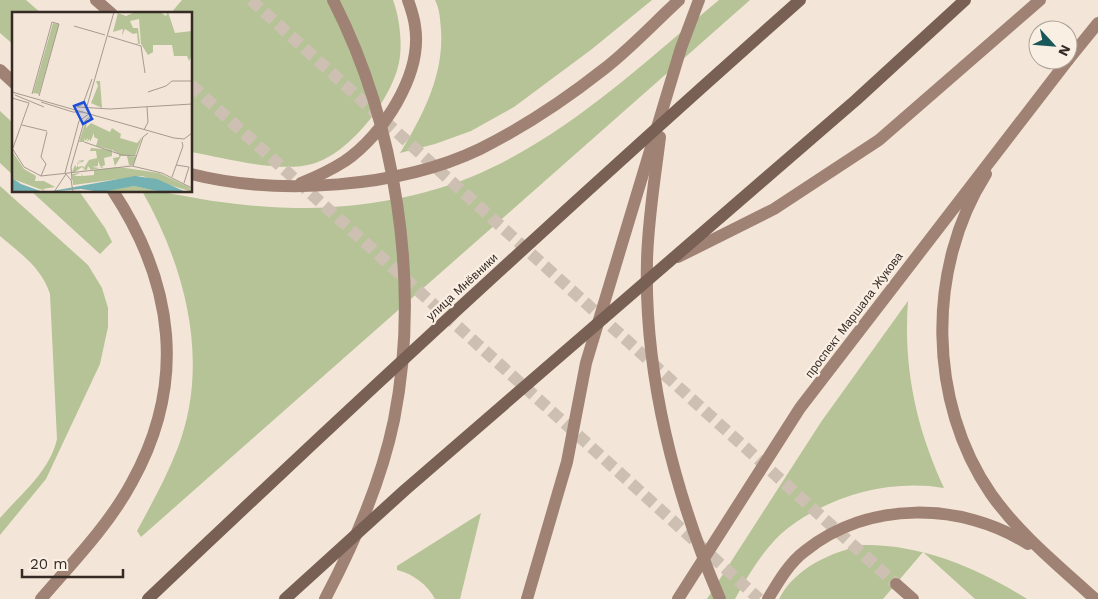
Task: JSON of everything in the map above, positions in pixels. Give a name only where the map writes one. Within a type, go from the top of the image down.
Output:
[{"type":"main road","points":[[96,0],[110,12]]},
{"type":"main road","points":[[325,599],[348,555],[374,491],[394,420],[403,346],[405,276],[397,208],[384,134],[360,59],[333,0]]},
{"type":"main road","points":[[276,187],[299,184],[346,160],[370,138],[391,112],[404,89],[414,59],[416,27],[408,0]]},
{"type":"main road","points":[[192,174],[222,181],[276,187],[334,186],[382,178],[439,165],[479,149],[524,125],[605,69],[679,0]]},
{"type":"main road","points":[[527,599],[567,462],[586,363],[664,102],[699,0]]},
{"type":"main road","name":"улица Мнёвники","points":[[148,599],[260,492],[551,224],[800,0]]},
{"type":"main road","points":[[285,599],[405,490],[664,264],[856,100],[965,0]]},
{"type":"main road","points":[[664,264],[774,209],[879,140],[1040,0]]},
{"type":"main road","name":"проспект Маршала Жукова","points":[[1078,48],[1098,23]]},
{"type":"main road","points":[[0,64],[12,73]]},
{"type":"main road","points":[[0,70],[12,81]]},
{"type":"main road","name":"проспект Маршала Жукова","points":[[678,599],[800,408],[1060,70]]},
{"type":"main road","points":[[664,102],[650,211],[647,262],[652,364],[662,414],[686,506],[702,555],[720,599]]},
{"type":"main road","points":[[1029,110],[983,180],[959,232],[946,284],[942,334],[945,366],[955,413],[976,470],[1010,518],[1095,599]]},
{"type":"main road","points":[[41,599],[105,523],[132,483],[153,441],[164,399],[168,354],[164,309],[143,246],[132,220],[115,192]]},
{"type":"main road","points":[[768,599],[780,578],[805,551],[829,536],[853,525],[900,514],[940,513],[973,518],[1011,533],[1051,559]]},
{"type":"main road","points":[[896,584],[913,599]]},
{"type":"green space","points":[[0,0],[26,0],[40,12],[12,12],[12,43],[0,33]]},
{"type":"green space","points":[[182,0],[393,0],[400,28],[401,49],[397,71],[390,88],[369,121],[341,148],[327,158],[312,164],[284,167],[268,166],[192,152],[192,12],[172,12]]},
{"type":"green space","points":[[435,0],[652,0],[592,49],[514,107],[471,131],[435,144],[400,153],[424,109],[439,63],[441,30],[439,11]]},
{"type":"green space","points":[[719,0],[750,0],[141,537],[137,531],[177,450],[187,417],[192,384],[189,317],[181,284],[171,252],[158,221],[143,192],[162,192],[243,205],[308,208],[355,205],[402,198],[448,186],[491,168],[523,151],[582,113],[638,69]]},
{"type":"green space","points":[[0,111],[12,122],[12,174],[0,163]]},
{"type":"green space","points":[[0,186],[88,265],[102,288],[108,308],[108,327],[100,364],[46,479],[0,535],[0,518],[41,472],[53,451],[57,439],[50,294],[42,276],[36,269],[0,236]]},
{"type":"green space","points":[[32,192],[80,192],[105,228],[112,242],[100,254]]},
{"type":"green space","points":[[908,301],[908,350],[914,397],[926,443],[944,488],[903,486],[862,492],[842,498],[805,516],[780,535],[752,570],[735,599],[707,599],[821,422]]},
{"type":"green space","points":[[481,513],[460,599],[435,599],[419,580],[397,570],[397,566]]},
{"type":"green space","points":[[863,545],[885,546],[923,552],[883,599],[779,599],[786,588],[804,570],[826,557]]},
{"type":"green space","points":[[924,553],[969,568],[1027,599],[975,599]]},
{"type":"tunnel","points":[[251,0],[896,584]]},
{"type":"tunnel","points":[[192,86],[759,599]]}]
